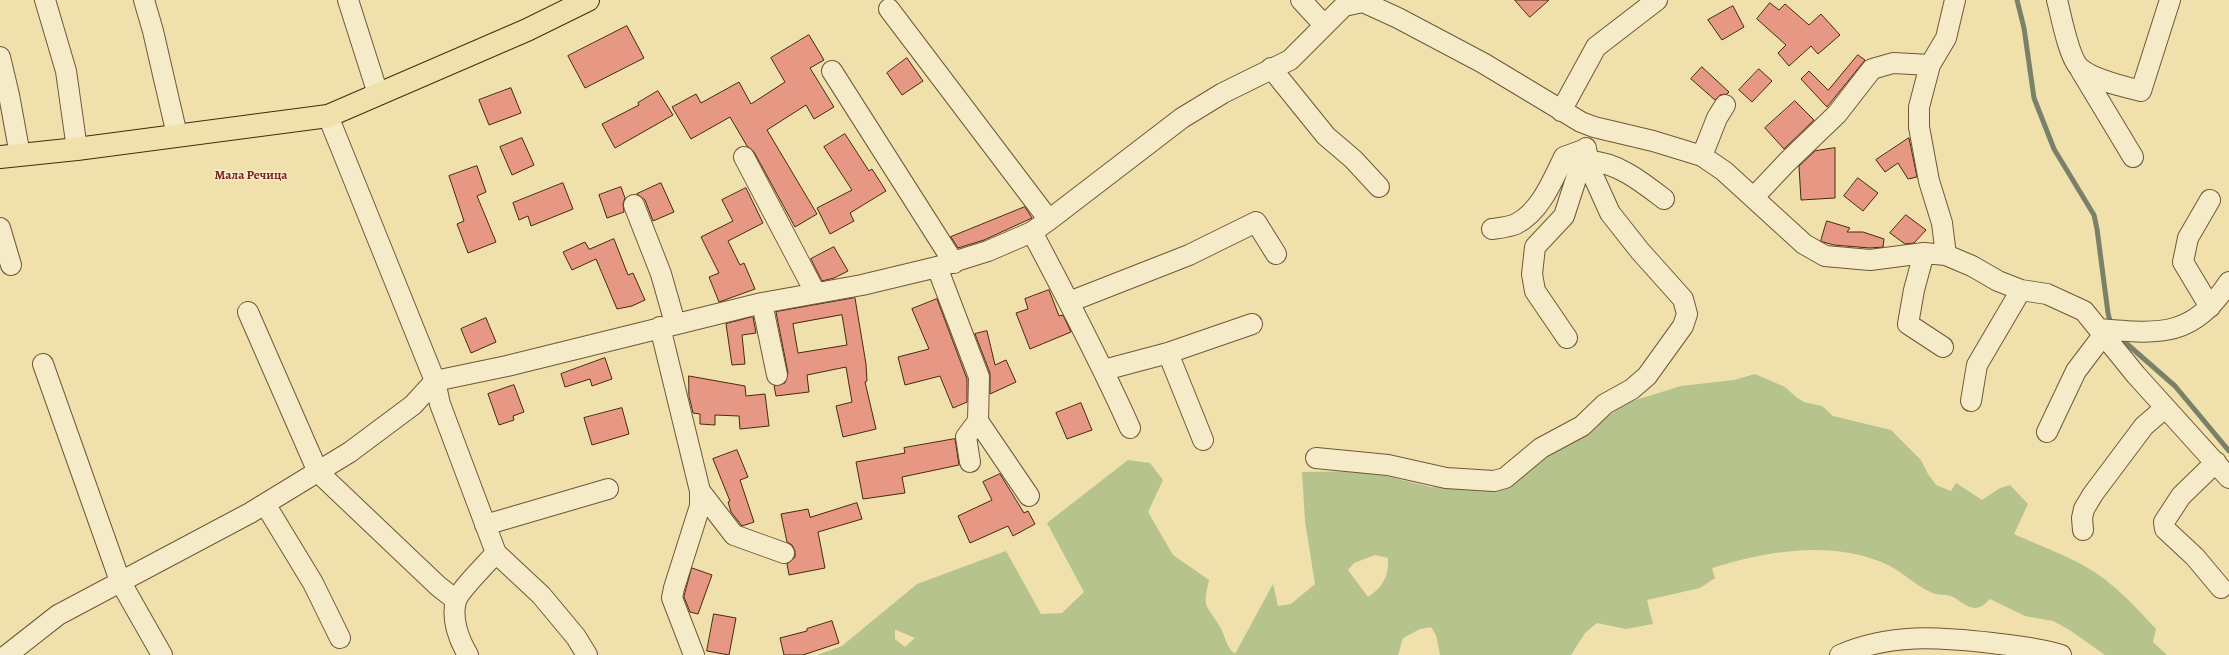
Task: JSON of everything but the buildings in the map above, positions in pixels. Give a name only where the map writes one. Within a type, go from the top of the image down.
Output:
[{"type":"main road","points":[[10,156],[77,149],[328,116],[527,30],[588,0]]},
{"type":"street","points":[[45,0],[66,72],[77,149]]},
{"type":"street","points":[[144,0],[177,135]]},
{"type":"street","points":[[348,0],[378,94]]},
{"type":"street","points":[[1301,0],[1324,25]]},
{"type":"street","points":[[1561,111],[1596,47],[1657,0]]},
{"type":"street","points":[[1946,255],[1942,223],[1929,181],[1919,127],[1919,107],[1930,65],[1946,38],[1955,0]]},
{"type":"street","points":[[2057,0],[2068,45],[2080,69],[2133,157]]},
{"type":"street","points":[[2080,69],[2115,85],[2141,91],[2170,0]]},
{"type":"street","points":[[7,655],[58,615],[265,504],[318,472],[386,427],[413,405],[435,381],[507,366],[762,303],[815,292],[862,285],[945,265],[1032,232],[1182,118],[1271,68],[1290,60],[1344,6],[1364,1],[1484,63],[1561,111],[1594,127],[1653,141],[1702,156],[1724,171],[1804,244],[1825,256],[1870,260],[1924,253],[1946,255],[1972,266],[1998,281],[2021,290],[2047,294],[2084,311],[2166,408],[2229,478]]},
{"type":"street","points":[[889,9],[1049,220]]},
{"type":"street","points":[[0,57],[9,94],[10,156]]},
{"type":"street","points":[[1754,197],[1787,162],[1837,114],[1872,69],[1893,63],[1930,65]]},
{"type":"street","points":[[1271,68],[1326,136],[1353,159],[1379,187]]},
{"type":"street","points":[[832,71],[945,265],[979,377],[978,421],[1029,496]]},
{"type":"street","points":[[1702,156],[1717,118],[1724,105]]},
{"type":"street","points":[[328,116],[435,381],[440,404],[496,554],[541,595],[576,637],[586,655]]},
{"type":"street","points":[[1567,338],[1535,291],[1532,274],[1534,254],[1535,247],[1564,216],[1587,155],[1594,127]]},
{"type":"street","points":[[1316,458],[1388,464],[1446,478],[1494,481],[1505,478],[1541,448],[1582,426],[1605,404],[1632,389],[1647,376],[1683,326],[1687,314],[1682,299],[1640,252],[1610,213],[1591,171],[1587,155]]},
{"type":"street","points":[[1492,229],[1516,224],[1534,209],[1552,184],[1564,157],[1587,155],[1621,170],[1664,198]]},
{"type":"street","points":[[744,156],[815,292]]},
{"type":"street","points":[[2210,200],[2188,238],[2183,262],[2210,307]]},
{"type":"street","points":[[634,205],[660,274],[668,325],[700,491],[700,506],[672,598],[694,655]]},
{"type":"street","points":[[1069,302],[1189,255],[1256,222],[1276,254]]},
{"type":"street","points":[[0,228],[12,265]]},
{"type":"street","points":[[1032,232],[1069,302],[1080,329],[1104,370],[1130,428]]},
{"type":"street","points":[[1924,253],[1914,290],[1908,324],[1943,347]]},
{"type":"street","points":[[2102,332],[2150,333],[2190,324],[2210,307],[2229,282]]},
{"type":"street","points":[[1971,401],[1977,365],[2021,290]]},
{"type":"street","points":[[762,303],[777,375]]},
{"type":"street","points":[[248,312],[318,472],[438,586],[456,600]]},
{"type":"street","points":[[1104,370],[1168,353],[1252,324]]},
{"type":"street","points":[[2047,432],[2076,371],[2102,332]]},
{"type":"street","points":[[1168,353],[1203,440]]},
{"type":"street","points":[[43,364],[120,581],[162,655]]},
{"type":"street","points":[[2083,530],[2082,518],[2084,509],[2110,469],[2144,426],[2166,408]]},
{"type":"street","points":[[970,462],[966,437],[978,421]]},
{"type":"street","points":[[2216,462],[2181,496],[2164,522],[2165,528],[2195,557],[2221,588]]},
{"type":"street","points":[[486,525],[608,489]]},
{"type":"street","points":[[700,491],[734,535],[784,553]]},
{"type":"street","points":[[265,504],[313,584],[340,638]]},
{"type":"street","points":[[468,655],[462,644],[454,616],[456,600],[496,554]]},
{"type":"street","points":[[1840,655],[1864,645],[1899,639],[1948,638],[2018,646],[2061,655]]},
{"type":"green space","points":[[1755,374],[1785,387],[1804,402],[1822,406],[1833,416],[1891,430],[1921,460],[1928,474],[1936,485],[1951,491],[1956,483],[1982,500],[2000,488],[2010,485],[2028,504],[2014,534],[2079,563],[2101,576],[2130,602],[2156,629],[2153,642],[2167,655],[2105,655],[2068,629],[2053,621],[2025,616],[1990,599],[1985,604],[1977,608],[1972,608],[1953,597],[1935,594],[1888,565],[1867,557],[1845,552],[1800,550],[1755,557],[1712,568],[1715,578],[1700,588],[1647,600],[1653,624],[1626,629],[1597,623],[1585,633],[1571,655],[1440,655],[1436,635],[1431,627],[1420,629],[1403,638],[1398,655],[817,655],[842,646],[917,584],[1006,551],[1041,614],[1062,613],[1084,592],[1047,523],[1128,460],[1150,463],[1163,480],[1148,512],[1173,555],[1209,580],[1206,597],[1207,606],[1220,627],[1227,645],[1235,654],[1273,584],[1278,606],[1291,604],[1315,584],[1305,521],[1302,472],[1365,471],[1431,487],[1493,488],[1585,433],[1626,403],[1681,386],[1734,380]],"holes":[[[1375,555],[1388,558],[1388,564],[1386,576],[1381,585],[1368,597],[1348,570],[1354,563]],[[896,630],[915,638],[905,647],[895,639]]]},
{"type":"waterway","points":[[2017,0],[2024,28],[2034,98],[2054,149],[2094,215],[2111,325]]},
{"type":"waterway","points":[[2119,337],[2175,386],[2229,451]]},
{"type":"district","name":"Мала Речица","points":[[251,176]]}]
